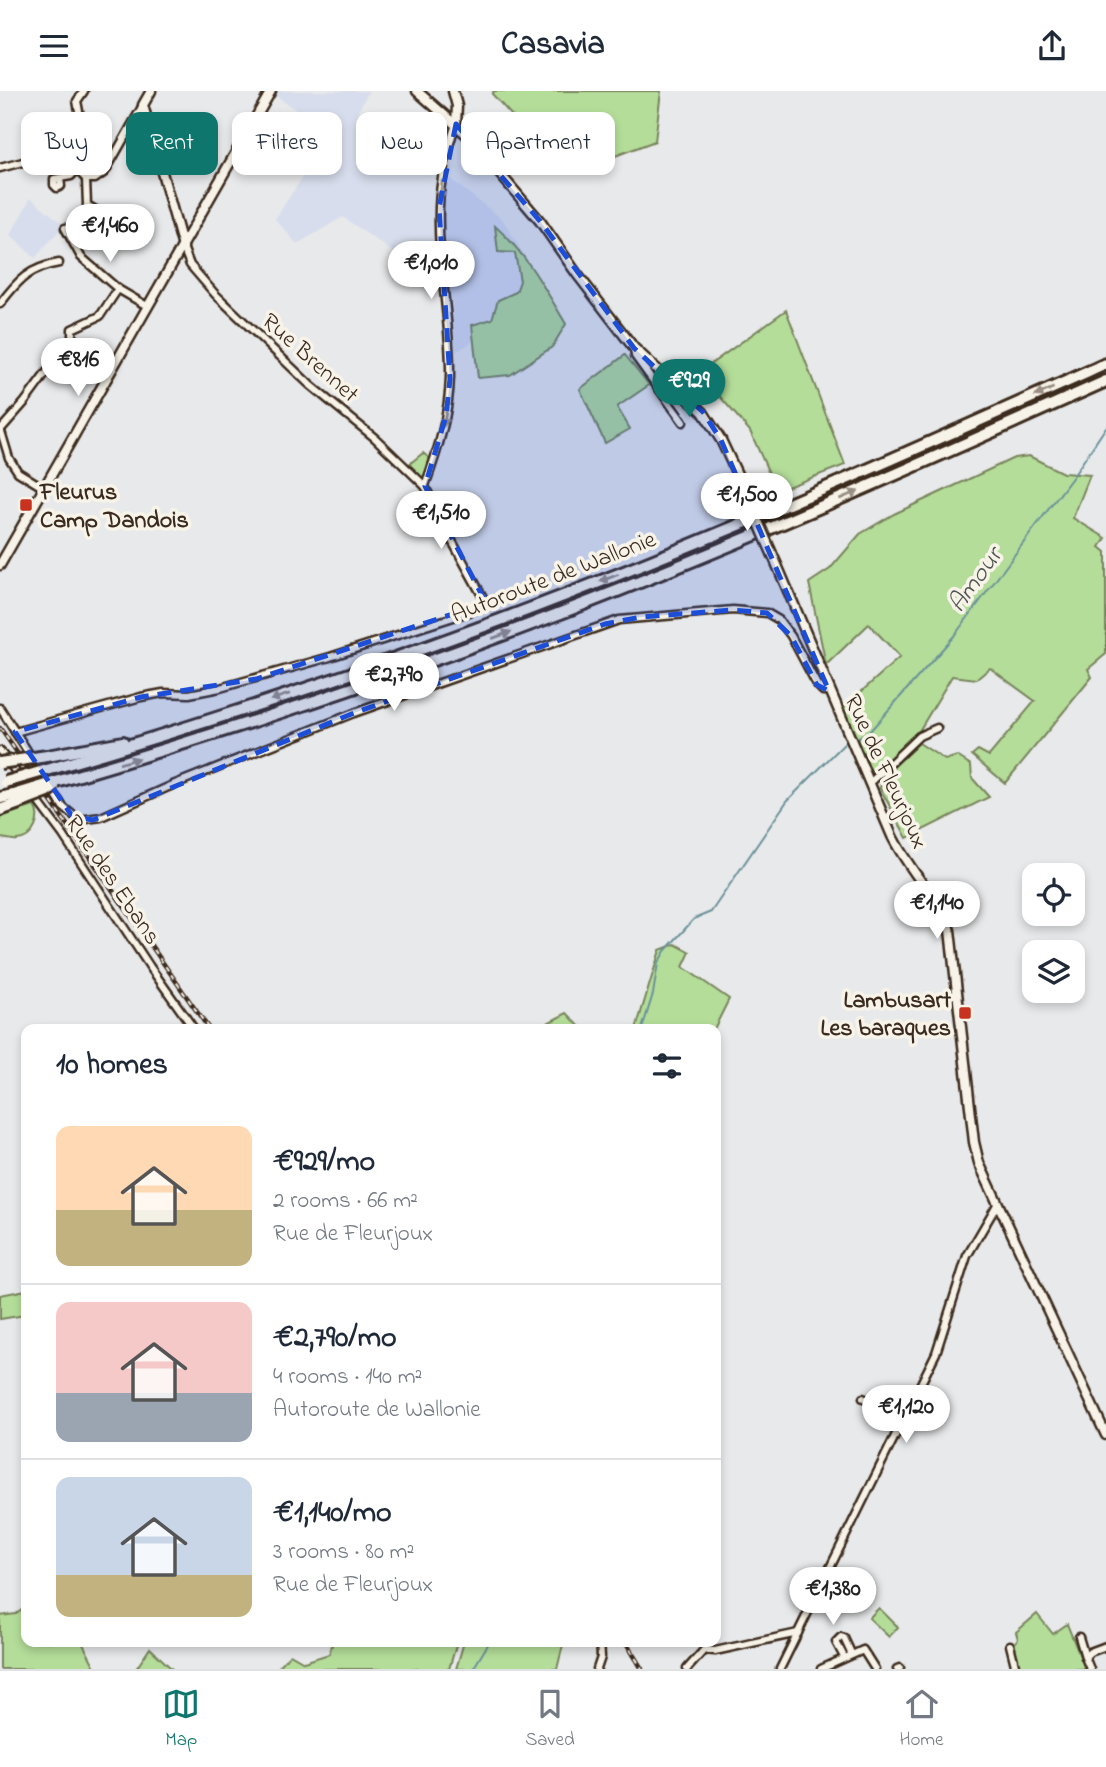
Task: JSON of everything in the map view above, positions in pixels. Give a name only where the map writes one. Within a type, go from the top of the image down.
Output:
[{"type":"highway","name":"Autoroute de Wallonie","points":[[3,783],[340,678],[619,575],[860,474],[1106,364]]},
{"type":"highway","name":"Autoroute de Wallonie","points":[[16,799],[48,792],[63,780],[345,691],[538,621],[854,492],[1106,381]]},
{"type":"highway","points":[[0,764],[117,742],[140,742]]},
{"type":"highway","points":[[0,798],[16,799]]},
{"type":"highway","points":[[0,810],[16,799]]},
{"type":"street","points":[[79,112],[77,101],[84,91]]},
{"type":"street","points":[[86,179],[95,179],[105,172],[151,91]]},
{"type":"street","name":"Rue de Fleurjoux","points":[[417,91],[456,124],[540,221],[577,274],[635,348],[702,412],[721,440],[901,854],[941,910],[950,930],[974,1142],[979,1163],[1106,1435]]},
{"type":"street","points":[[15,732],[141,697],[163,693],[189,694],[256,679],[377,642],[478,607],[485,601],[425,485],[438,451],[446,416],[450,379],[439,208],[445,166],[456,124],[457,106],[453,91]]},
{"type":"street","points":[[0,565],[183,247],[267,93]]},
{"type":"street","points":[[143,105],[183,247]]},
{"type":"street","points":[[0,168],[21,162]]},
{"type":"street","points":[[60,179],[72,175]]},
{"type":"street","points":[[82,175],[86,179],[87,205]]},
{"type":"street","points":[[65,228],[81,257],[118,289],[148,306]]},
{"type":"street","name":"Rue Brennet","points":[[183,247],[190,265],[215,294],[310,385],[375,438],[425,485]]},
{"type":"street","points":[[1,302],[28,273],[59,263]]},
{"type":"street","points":[[44,488],[18,472],[9,458],[1,428],[24,403],[72,338],[72,329],[100,316],[118,289]]},
{"type":"street","name":"Rue de Fleurjoux","points":[[635,348],[635,356],[683,422]]},
{"type":"street","points":[[0,708],[63,807],[72,816],[86,820],[101,817],[175,784],[354,713],[619,620],[733,610],[767,613],[779,620],[817,685],[823,691],[829,691]]},
{"type":"street","points":[[870,783],[919,736],[937,728]]},
{"type":"street","name":"Rue des Ebans","points":[[0,751],[63,835],[190,1024]]},
{"type":"street","points":[[780,1669],[936,1353],[967,1256],[998,1203]]},
{"type":"street","points":[[863,1398],[906,1415]]},
{"type":"street","points":[[704,1650],[715,1651],[798,1633]]},
{"type":"street","points":[[844,1657],[836,1642],[841,1637],[852,1653]]},
{"type":"street","points":[[1079,1637],[1090,1669]]},
{"type":"street","points":[[1010,1645],[1016,1669]]},
{"type":"street","points":[[1085,1657],[1090,1652],[1106,1646]]},
{"type":"street","points":[[597,1669],[601,1657],[600,1647]]},
{"type":"street","points":[[687,1669],[704,1650]]},
{"type":"street","points":[[821,1669],[863,1650],[875,1669]]},
{"type":"highlighted area","points":[[456,124],[540,221],[634,348],[703,412],[721,440],[829,691],[817,685],[791,636],[767,613],[733,610],[641,617],[605,624],[354,713],[93,820],[72,816],[15,732],[141,697],[256,679],[486,603],[425,486],[446,416],[450,379],[439,208]]},
{"type":"shaded area","points":[[279,91],[369,91],[356,112],[356,175],[445,175],[503,220],[526,258],[524,296],[495,327],[456,352],[452,300],[436,282],[343,217],[297,244],[275,219],[304,175],[342,175],[342,112],[299,112],[276,96]]},
{"type":"shaded area","points":[[31,198],[64,225],[35,258],[10,235]]},
{"type":"green space","points":[[494,91],[661,91],[655,141],[615,156],[615,112],[508,112],[492,94]]},
{"type":"green space","points":[[495,226],[526,260],[566,324],[552,347],[510,375],[478,378],[472,325],[492,319],[498,300],[516,292],[520,281],[515,253],[498,252]]},
{"type":"green space","points":[[786,310],[845,465],[777,491],[750,431],[716,392],[702,388],[693,377]]},
{"type":"green space","points":[[625,355],[649,385],[617,407],[630,429],[605,443],[580,389]]},
{"type":"green space","points":[[423,453],[433,461],[424,480],[408,465]]},
{"type":"green space","points":[[1029,456],[1063,473],[1090,475],[1073,518],[1106,538],[1100,547],[1106,552],[1106,654],[1088,669],[1092,677],[1005,783],[972,755],[978,750],[989,756],[1035,701],[990,668],[977,679],[952,676],[919,731],[872,774],[843,708],[900,657],[869,624],[826,665],[809,583],[830,569],[860,534],[894,514],[1014,458]]},
{"type":"green space","points":[[919,743],[945,760],[957,756],[971,765],[972,778],[989,797],[907,838],[880,788],[882,778]]},
{"type":"green space","points":[[34,806],[37,822],[28,836],[15,840],[0,838],[0,817]]},
{"type":"green space","points":[[675,944],[690,952],[683,967],[729,999],[716,1024],[638,1024],[660,950]]},
{"type":"green space","points":[[567,1013],[577,1024],[546,1024]]},
{"type":"green space","points":[[21,1291],[21,1316],[0,1319],[0,1295]]},
{"type":"green space","points":[[879,1608],[898,1627],[889,1637],[869,1618]]},
{"type":"green space","points":[[21,1610],[21,1647],[85,1647],[96,1669],[0,1669],[0,1616],[16,1614]]},
{"type":"green space","points":[[1037,1614],[1053,1634],[1067,1624],[1085,1669],[1020,1669],[1013,1646],[1018,1639],[1016,1632]]},
{"type":"green space","points":[[331,1647],[456,1647],[449,1669],[277,1669],[290,1654],[304,1662],[329,1654]]},
{"type":"green space","points":[[463,1647],[562,1647],[557,1669],[456,1669]]},
{"type":"green space","points":[[150,1648],[172,1669],[136,1669]]},
{"type":"waterway","name":"Amour","points":[[857,739],[870,731],[954,636],[1074,475],[1106,427]]},
{"type":"waterway","name":"Amour","points":[[644,1024],[653,994],[658,963],[665,951],[694,919],[711,912],[787,801],[845,743]]},
{"type":"waterway","name":"Amour","points":[[473,1669],[486,1647]]},
{"type":"railway","points":[[0,728],[206,1024]]},
{"type":"railway","points":[[629,1647],[642,1669]]},
{"type":"place","name":"Fleurus Camp Dandois","points":[[26,505]]},
{"type":"place","name":"Lambusart Les baraques","points":[[965,1013]]}]
